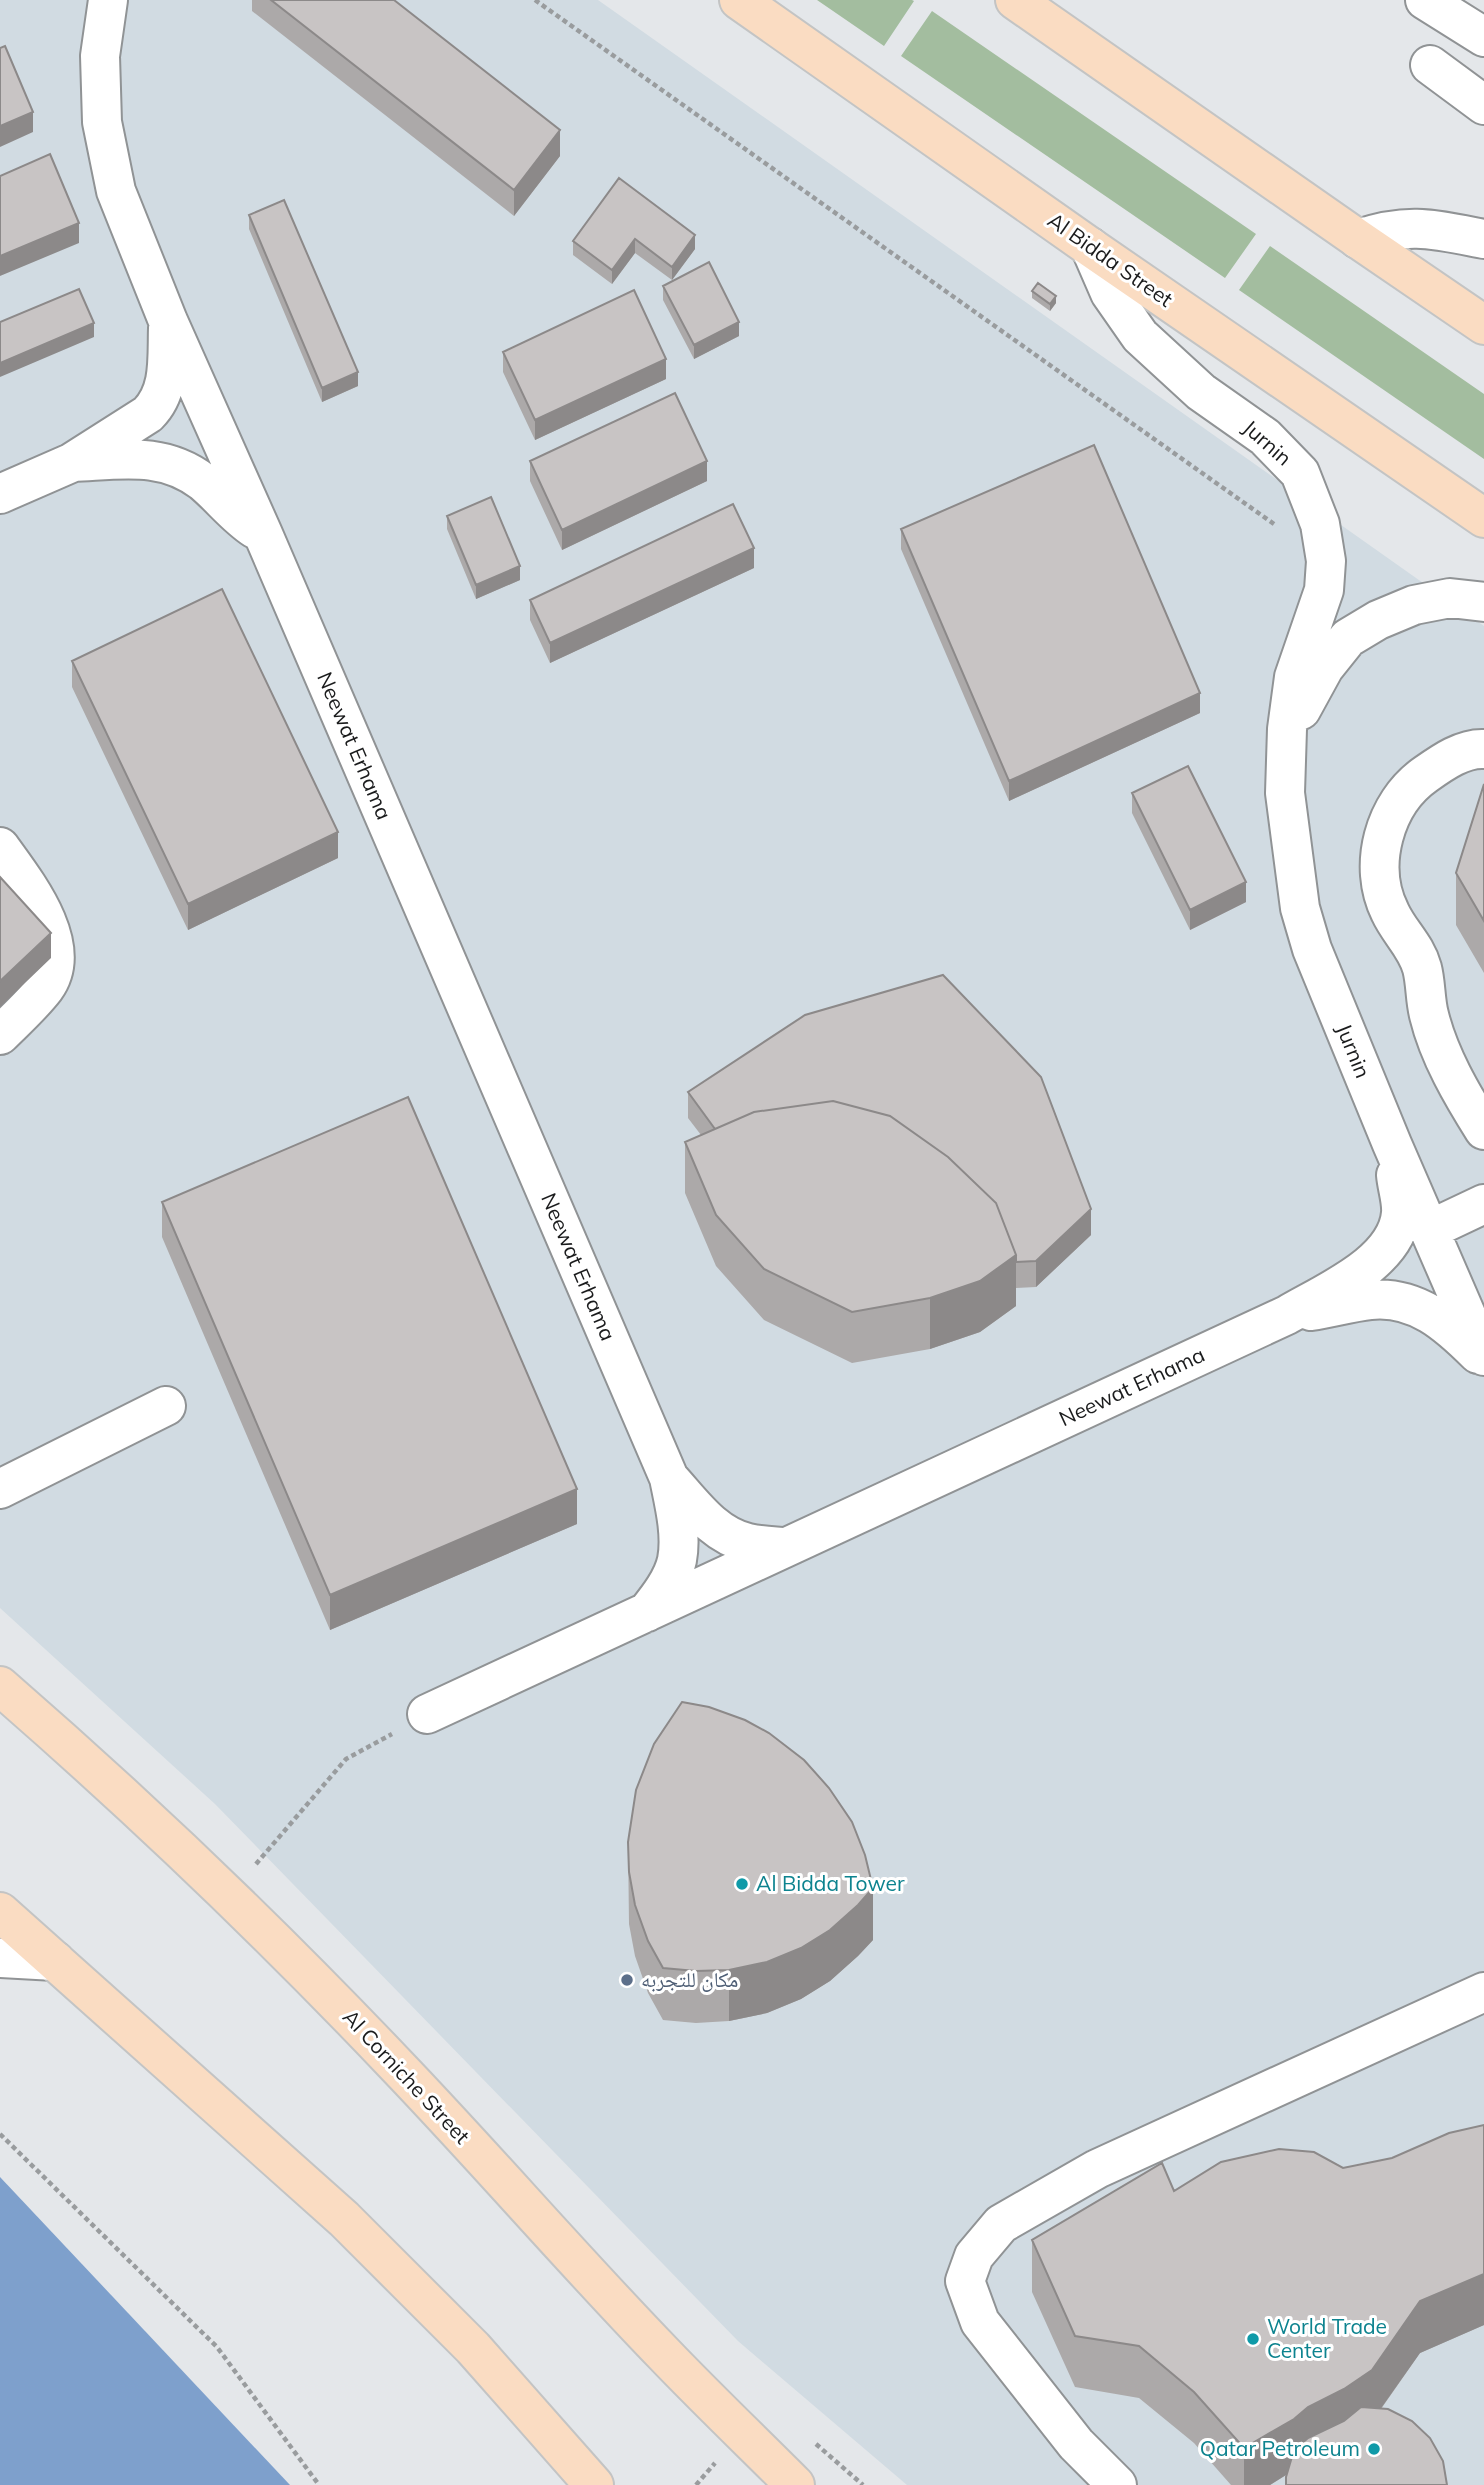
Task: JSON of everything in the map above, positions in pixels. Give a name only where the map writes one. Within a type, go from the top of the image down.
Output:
[{"type":"main road","name":"Al Bidda Street","points":[[739,0],[1090,247],[1484,518]]},
{"type":"main road","points":[[1015,0],[1484,325]]},
{"type":"main road","name":"Al Corniche Street","points":[[0,1686],[228,1896],[397,2066],[663,2353],[795,2485]]},
{"type":"main road","points":[[0,1912],[344,2219],[473,2348],[594,2485]]},
{"type":"street","name":"Neewat Erhama","points":[[108,0],[100,56],[103,122],[116,191],[168,321],[263,534],[669,1478],[677,1522],[677,1560],[663,1592],[647,1612]]},
{"type":"street","points":[[1425,0],[1484,37]]},
{"type":"street","points":[[1484,80],[1436,57],[1484,105]]},
{"type":"street","points":[[1358,239],[1400,228],[1423,227],[1484,239]]},
{"type":"street","name":"Jurnin","points":[[1090,247],[1110,293],[1140,335],[1201,393],[1265,437],[1300,473],[1320,524],[1326,561],[1324,590],[1294,677],[1287,729],[1285,793],[1300,908],[1312,949],[1484,1358]]},
{"type":"street","points":[[0,494],[71,463],[148,414],[158,404],[166,374],[168,321]]},
{"type":"street","points":[[71,463],[153,459],[177,466],[203,482],[244,522],[263,534]]},
{"type":"street","points":[[1287,729],[1324,668],[1348,638],[1378,620],[1414,605],[1450,598],[1484,602]]},
{"type":"street","points":[[1484,749],[1448,758],[1422,777],[1400,800],[1384,831],[1379,861],[1381,883],[1389,912],[1422,967],[1429,1014],[1438,1042],[1450,1070],[1484,1130]]},
{"type":"street","points":[[0,847],[32,895],[49,927],[55,950],[46,987],[0,1035]]},
{"type":"street","name":"Neewat Erhama","points":[[427,1714],[1287,1315],[1370,1266],[1393,1242],[1401,1213],[1392,1144]]},
{"type":"street","points":[[1429,1230],[1484,1203]]},
{"type":"street","name":"Neewat Erhama","points":[[1287,1315],[1370,1300],[1413,1305],[1434,1315],[1484,1358]]},
{"type":"street","points":[[0,1489],[166,1406]]},
{"type":"street","name":"Neewat Erhama","points":[[669,1478],[712,1525],[731,1538],[749,1544],[786,1547]]},
{"type":"street","points":[[0,1958],[55,1961]]},
{"type":"street","points":[[1117,2485],[1076,2444],[981,2322],[965,2281],[974,2256],[1001,2224],[1097,2169],[1484,1992]]},
{"type":"path","points":[[535,0],[1326,561]]},
{"type":"path","points":[[228,1896],[346,1759],[427,1714]]},
{"type":"path","points":[[0,2134],[217,2347],[319,2485]]},
{"type":"shaded area","points":[[0,0],[598,0],[1484,626],[1484,2485],[907,2485],[738,2341],[215,1804],[0,1608]]},
{"type":"green space","points":[[817,0],[912,0],[914,1],[884,46]]},
{"type":"green space","points":[[932,11],[1256,234],[1225,278],[901,56]]},
{"type":"green space","points":[[1270,246],[1484,394],[1484,459],[1239,290]]},
{"type":"water","points":[[0,2177],[290,2485],[0,2485]]},
{"type":"building","points":[[271,0],[394,0],[560,130],[514,190]]},
{"type":"building","points":[[5,46],[33,112],[0,126],[0,48]]},
{"type":"building","points":[[50,154],[79,223],[0,256],[0,176]]},
{"type":"building","points":[[619,178],[695,235],[672,267],[635,239],[612,270],[573,241]]},
{"type":"building","points":[[284,200],[358,372],[322,388],[249,215]]},
{"type":"building","points":[[709,262],[739,322],[694,345],[663,286]]},
{"type":"building","points":[[1038,283],[1056,296],[1050,304],[1032,291]]},
{"type":"building","points":[[79,289],[94,323],[0,363],[0,322]]},
{"type":"building","points":[[634,290],[666,359],[535,420],[503,352]]},
{"type":"building","points":[[675,393],[707,461],[562,530],[530,461]]},
{"type":"building","points":[[1094,445],[1200,693],[1009,781],[901,529]]},
{"type":"building","points":[[491,497],[520,566],[476,585],[447,516]]},
{"type":"building","points":[[733,504],[754,548],[550,643],[530,600]]},
{"type":"building","points":[[222,589],[338,832],[188,904],[72,661]]},
{"type":"building","points":[[1188,766],[1246,882],[1190,910],[1132,793]]},
{"type":"building","points":[[1484,784],[1484,921],[1456,873]]},
{"type":"building","points":[[0,877],[51,933],[0,981]]},
{"type":"building","points":[[943,975],[1041,1077],[1091,1209],[1036,1261],[1016,1262],[1016,1255],[996,1203],[948,1157],[890,1116],[833,1101],[754,1112],[715,1129],[688,1092],[805,1015]]},
{"type":"building","points":[[408,1097],[577,1489],[330,1595],[162,1202]]},
{"type":"building","points":[[833,1101],[890,1116],[948,1157],[996,1203],[1016,1255],[980,1281],[930,1298],[852,1312],[764,1269],[716,1215],[685,1142],[754,1112]]},
{"type":"building","name":"Al Bidda Tower","points":[[682,1702],[709,1707],[745,1720],[769,1733],[804,1760],[829,1788],[852,1822],[865,1855],[873,1888],[858,1905],[830,1930],[801,1948],[767,1962],[729,1970],[663,1968],[648,1941],[635,1905],[629,1872],[628,1842],[636,1790],[654,1744]]},
{"type":"building","name":"World Trade Center","points":[[1484,2125],[1484,2274],[1420,2301],[1372,2370],[1244,2448],[1194,2392],[1139,2346],[1075,2336],[1032,2240],[1162,2163],[1174,2191],[1221,2162],[1279,2149],[1314,2152],[1343,2168],[1392,2158],[1449,2133]]},
{"type":"building","name":"Qatar Petroleum","points":[[1361,2407],[1388,2409],[1412,2421],[1430,2438],[1443,2461],[1447,2485],[1286,2485],[1294,2450],[1308,2438],[1344,2421]]},
{"type":"place","name":"Al Bidda Tower","points":[[742,1884]]},
{"type":"place","name":"مكان للتجربه","points":[[627,1980]]},
{"type":"place","name":"World Trade Center","points":[[1253,2339]]},
{"type":"place","name":"Qatar Petroleum","points":[[1374,2449]]}]
